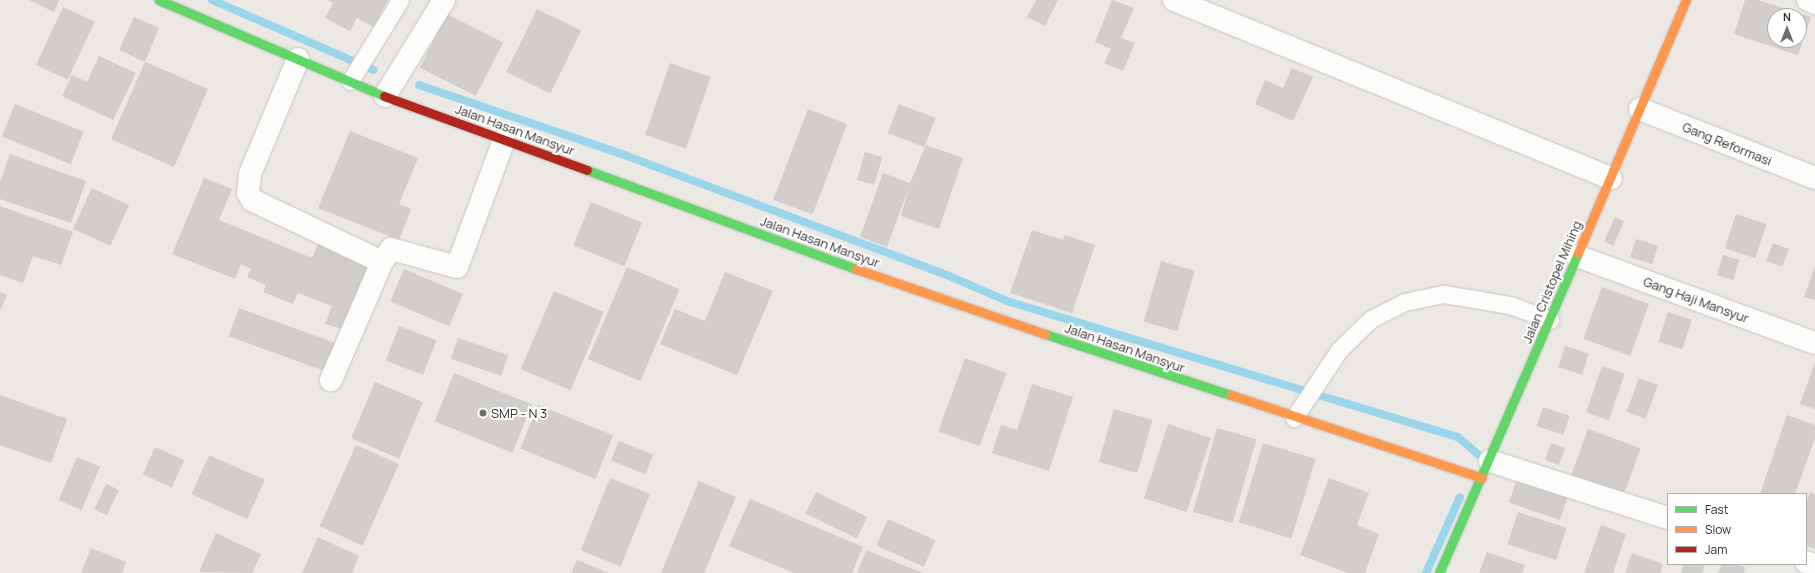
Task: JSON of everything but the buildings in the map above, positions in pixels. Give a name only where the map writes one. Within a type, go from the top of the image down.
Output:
[{"type":"street","name":"Jalan Hasan Mansyur","points":[[159,0],[385,96],[930,296],[1294,418],[1486,470]]},
{"type":"street","points":[[385,96],[444,0]]},
{"type":"street","points":[[1174,0],[1611,178]]},
{"type":"street","name":"Jalan Cristopel Mihing","points":[[1438,573],[1486,470],[1686,0]]},
{"type":"street","points":[[1808,0],[1815,3]]},
{"type":"street","points":[[298,59],[250,174],[249,198],[382,262]]},
{"type":"street","name":"Gang Reformasi","points":[[1640,109],[1815,178]]},
{"type":"street","points":[[331,380],[382,262],[391,250],[457,267],[504,140]]},
{"type":"street","name":"Gang Haji Mansyur","points":[[1577,256],[1815,343]]},
{"type":"street","points":[[1486,470],[1667,518]]},
{"type":"lane","points":[[350,81],[400,0]]},
{"type":"lane","points":[[1294,418],[1339,350],[1371,319],[1405,302],[1444,294],[1510,305],[1550,320]]},
{"type":"waterway","points":[[212,0],[374,70]]},
{"type":"waterway","points":[[419,85],[627,156],[949,276],[1007,301],[1458,437],[1479,455]]},
{"type":"waterway","points":[[1426,573],[1460,497]]},
{"type":"traffic: fast","points":[[159,0],[384,96]]},
{"type":"traffic: fast","points":[[587,170],[856,269]]},
{"type":"traffic: fast","points":[[1439,573],[1578,253]]},
{"type":"traffic: fast","points":[[1045,334],[1231,395]]},
{"type":"traffic: slow","points":[[1578,253],[1686,0]]},
{"type":"traffic: slow","points":[[856,269],[1045,334]]},
{"type":"traffic: slow","points":[[1231,395],[1482,478]]},
{"type":"traffic: jam","points":[[384,96],[587,170]]},
{"type":"place","name":"SMP - N 3","points":[[483,413]]}]
